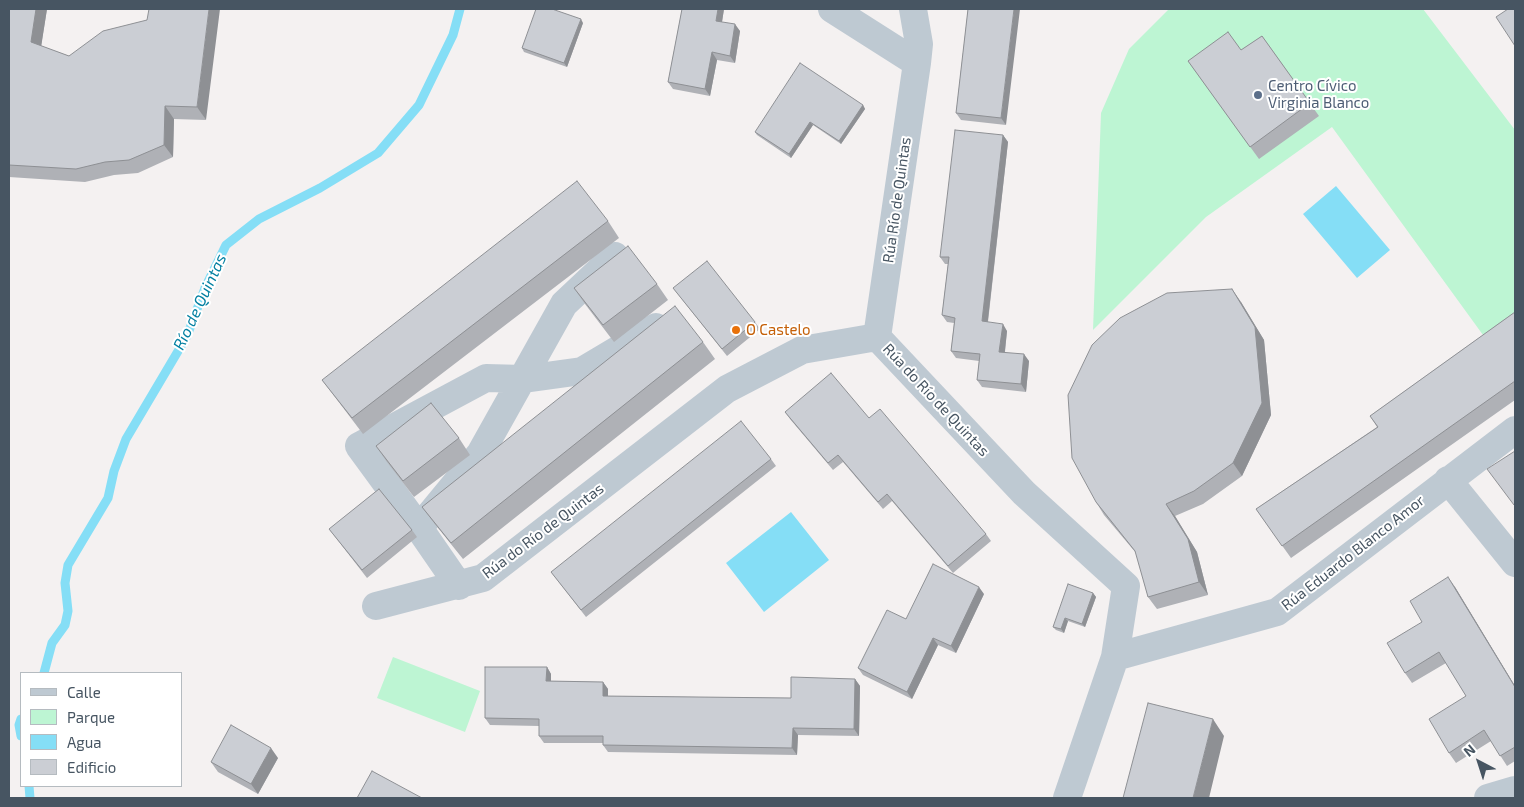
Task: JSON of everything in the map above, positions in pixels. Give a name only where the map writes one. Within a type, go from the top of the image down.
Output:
[{"type":"street","points":[[832,9],[917,63]]},
{"type":"street","name":"Rúa Río de Quintas","points":[[877,337],[917,63],[919,44],[913,9]]},
{"type":"street","points":[[420,528],[480,454],[524,379],[564,304],[615,256]]},
{"type":"street","points":[[459,586],[420,528],[359,446],[486,378],[524,379],[582,371],[670,319]]},
{"type":"street","name":"Rúa do Río de Quintas","points":[[376,606],[459,586],[483,578],[727,389],[802,350],[877,337],[1024,493],[1126,586],[1115,657],[1067,798]]},
{"type":"street","name":"Rúa Eduardo Blanco Amor","points":[[1115,657],[1277,612],[1515,430]]},
{"type":"street","points":[[1448,480],[1515,563]]},
{"type":"street","points":[[1488,798],[1515,790]]},
{"type":"green space","points":[[1169,9],[1423,9],[1515,130],[1515,313],[1483,335],[1332,127],[1206,217],[1093,330],[1101,113],[1129,49]]},
{"type":"green space","points":[[393,657],[480,691],[465,732],[377,698]]},
{"type":"water","points":[[1336,186],[1390,250],[1357,278],[1303,214]]},
{"type":"water","points":[[791,512],[829,560],[764,612],[726,563]]},
{"type":"building","points":[[9,9],[36,9],[31,42],[69,56],[103,31],[147,20],[149,9],[209,9],[197,107],[165,106],[164,145],[129,160],[105,162],[76,169],[9,165]]},
{"type":"building","points":[[536,9],[552,9],[581,19],[564,63],[522,48]]},
{"type":"building","points":[[682,9],[718,9],[716,21],[735,24],[730,56],[712,52],[705,89],[668,82]]},
{"type":"building","points":[[968,9],[1014,9],[1001,118],[956,113]]},
{"type":"building","points":[[1508,9],[1515,9],[1515,46],[1496,17]]},
{"type":"building","name":"Centro Cívico Virginia Blanco","points":[[1228,32],[1241,50],[1262,36],[1310,103],[1250,147],[1188,61]]},
{"type":"building","points":[[800,63],[863,105],[839,141],[810,122],[789,154],[755,132]]},
{"type":"building","points":[[955,130],[1003,135],[982,321],[1003,324],[999,352],[1024,354],[1021,384],[977,380],[980,354],[951,351],[955,318],[942,315],[949,257],[940,257]]},
{"type":"building","points":[[577,181],[608,221],[352,418],[322,380]]},
{"type":"building","points":[[628,246],[657,284],[603,325],[574,288]]},
{"type":"building","points":[[707,261],[755,322],[722,349],[673,288]]},
{"type":"building","points":[[1232,289],[1255,327],[1262,403],[1233,463],[1194,491],[1166,504],[1188,539],[1199,582],[1148,597],[1135,551],[1096,502],[1072,458],[1068,395],[1092,345],[1120,318],[1167,293]]},
{"type":"building","points":[[675,306],[703,342],[451,543],[422,507]]},
{"type":"building","points":[[1515,312],[1515,381],[1282,546],[1256,509],[1378,427],[1370,416]]},
{"type":"building","points":[[831,373],[869,418],[880,409],[986,534],[948,566],[887,494],[878,502],[838,455],[828,463],[785,412]]},
{"type":"building","points":[[431,403],[459,438],[403,481],[376,446]]},
{"type":"building","points":[[741,421],[771,459],[581,610],[551,572]]},
{"type":"building","points":[[1515,451],[1515,504],[1514,505],[1487,469]]},
{"type":"building","points":[[379,489],[412,530],[362,570],[329,529]]},
{"type":"building","points":[[933,564],[979,587],[951,646],[933,638],[907,692],[858,668],[887,610],[906,619]]},
{"type":"building","points":[[1448,577],[1515,687],[1515,747],[1500,756],[1484,730],[1449,753],[1429,719],[1466,696],[1439,652],[1405,673],[1387,643],[1422,622],[1410,601]]},
{"type":"building","points":[[1068,584],[1093,593],[1082,624],[1065,618],[1061,629],[1053,627]]},
{"type":"building","points":[[485,667],[547,667],[546,681],[603,682],[603,696],[791,698],[791,677],[855,679],[854,729],[793,728],[792,748],[603,745],[603,736],[539,736],[539,719],[485,718]]},
{"type":"building","points":[[1148,703],[1213,719],[1193,798],[1123,798]]},
{"type":"building","points":[[231,725],[271,748],[251,784],[211,762]]},
{"type":"building","points":[[372,771],[422,798],[357,798]]},
{"type":"waterway","name":"Río de Quintas","points":[[44,672],[52,643],[65,625],[68,611],[65,583],[68,565],[108,498],[114,471],[126,439],[187,336],[205,288],[226,245],[259,219],[320,188],[378,153],[419,105],[453,35],[460,9]]},
{"type":"waterway","name":"Río de Quintas","points":[[20,722],[20,730]]},
{"type":"waterway","name":"Río de Quintas","points":[[29,787],[30,798]]},
{"type":"place","name":"Centro Cívico Virginia Blanco","points":[[1258,95]]},
{"type":"place","name":"O Castelo","points":[[736,330]]}]
